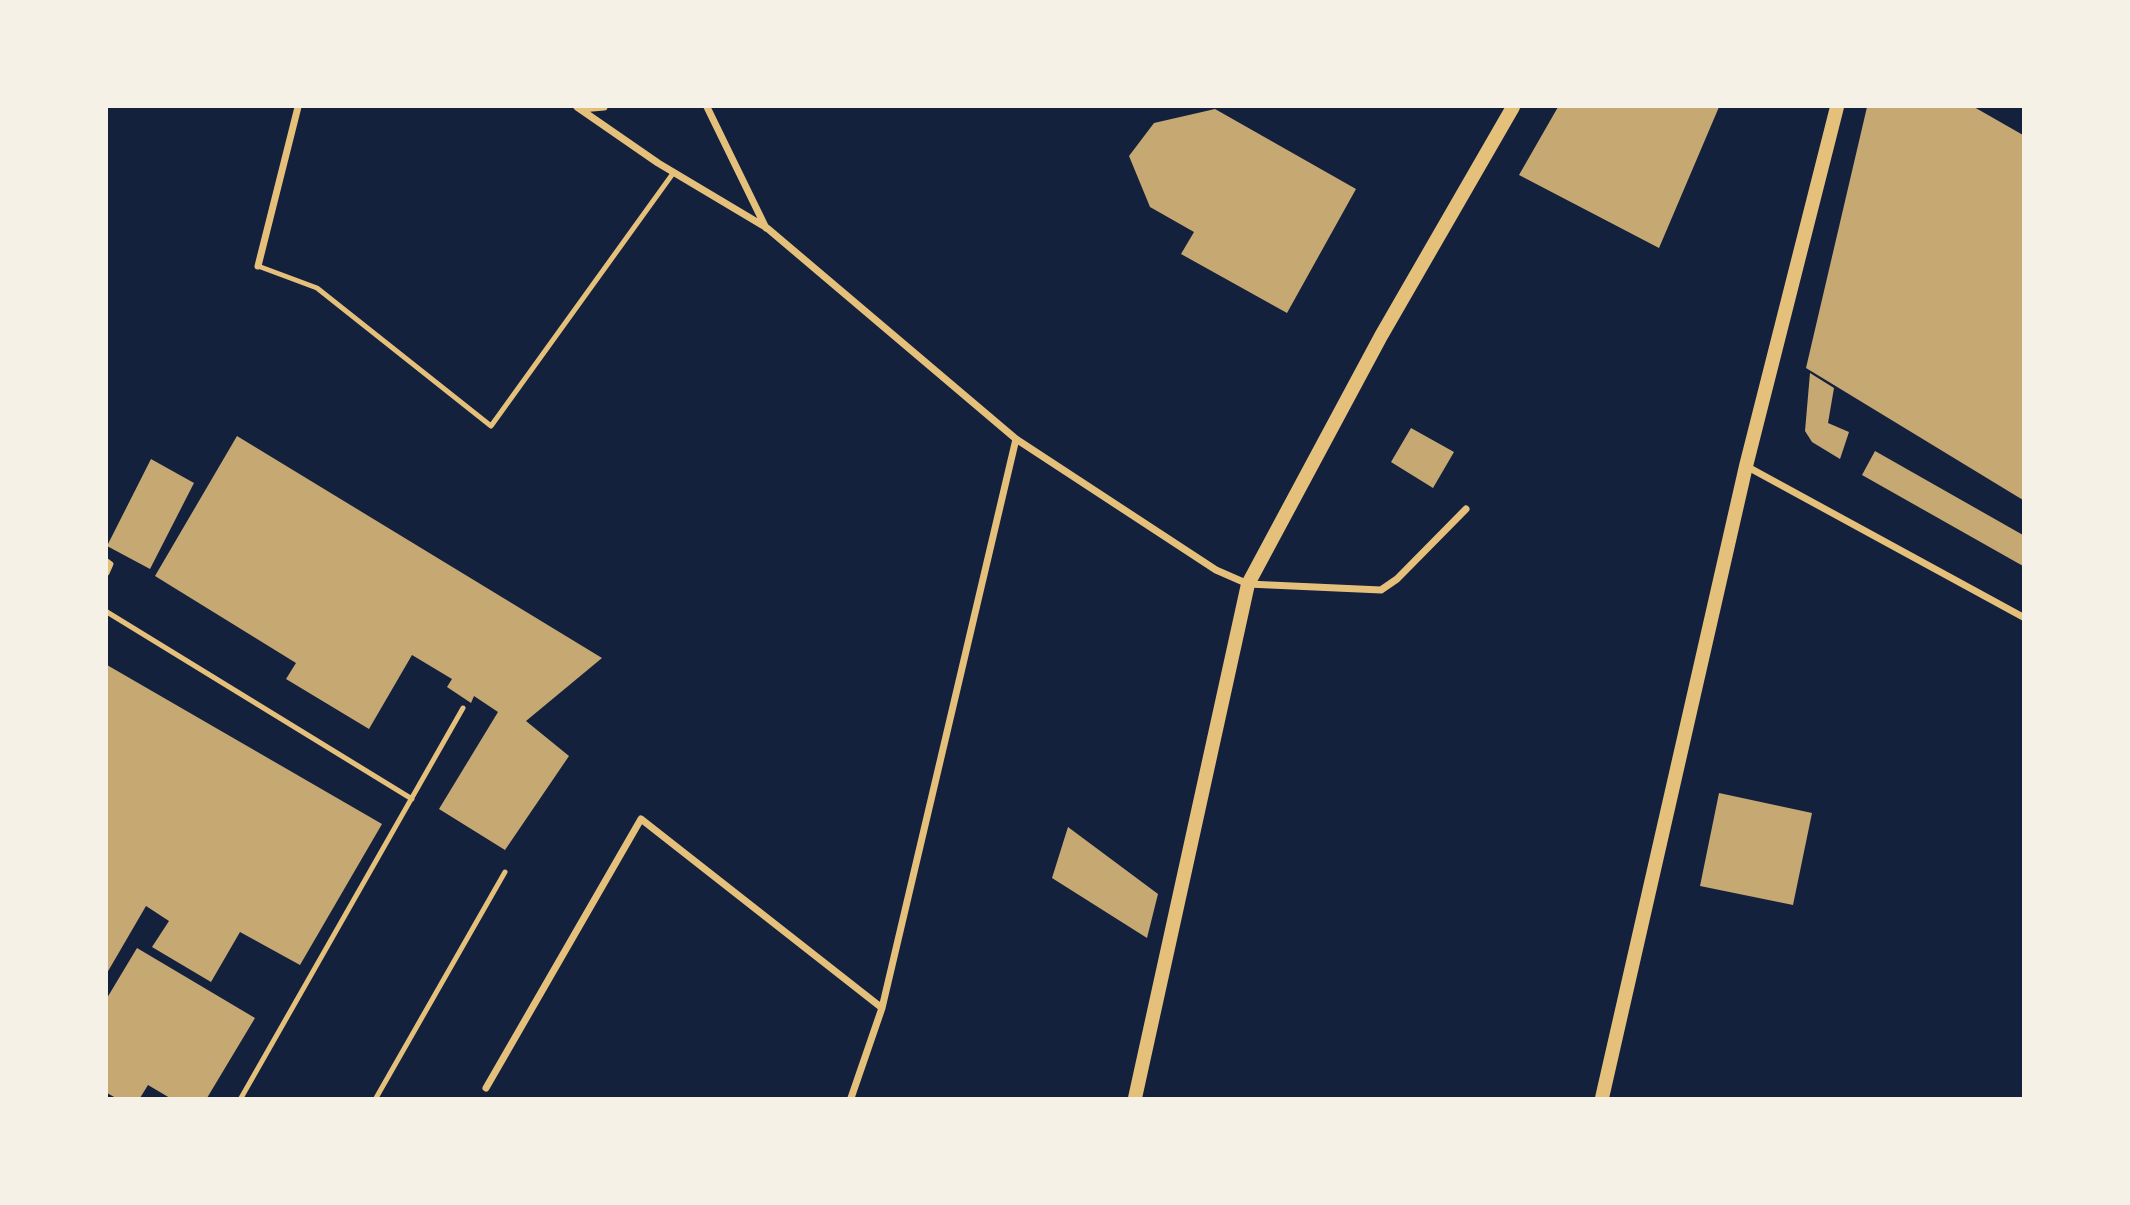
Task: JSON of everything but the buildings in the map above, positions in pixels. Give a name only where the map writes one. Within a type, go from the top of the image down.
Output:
[{"type":"main road","points":[[1135,1098],[1248,584],[1381,336],[1513,107]]},
{"type":"main road","points":[[1602,1098],[1746,466],[1837,107]]},
{"type":"street","points":[[258,266],[298,107]]},
{"type":"street","points":[[579,108],[604,107]]},
{"type":"street","points":[[707,107],[767,229]]},
{"type":"street","points":[[579,108],[674,172],[767,229],[1016,439],[1216,570],[1248,584],[1381,590],[1397,579],[1466,509]]},
{"type":"street","points":[[851,1098],[882,1008],[1016,439]]},
{"type":"street","points":[[1746,466],[2023,617]]},
{"type":"street","points":[[486,1088],[641,819],[882,1008]]},
{"type":"lane","points":[[258,266],[317,288],[491,426],[674,172]]},
{"type":"lane","points":[[107,561],[111,564],[107,573]]},
{"type":"lane","points":[[107,612],[412,799]]},
{"type":"lane","points":[[241,1098],[463,708]]},
{"type":"lane","points":[[376,1098],[505,872]]}]
